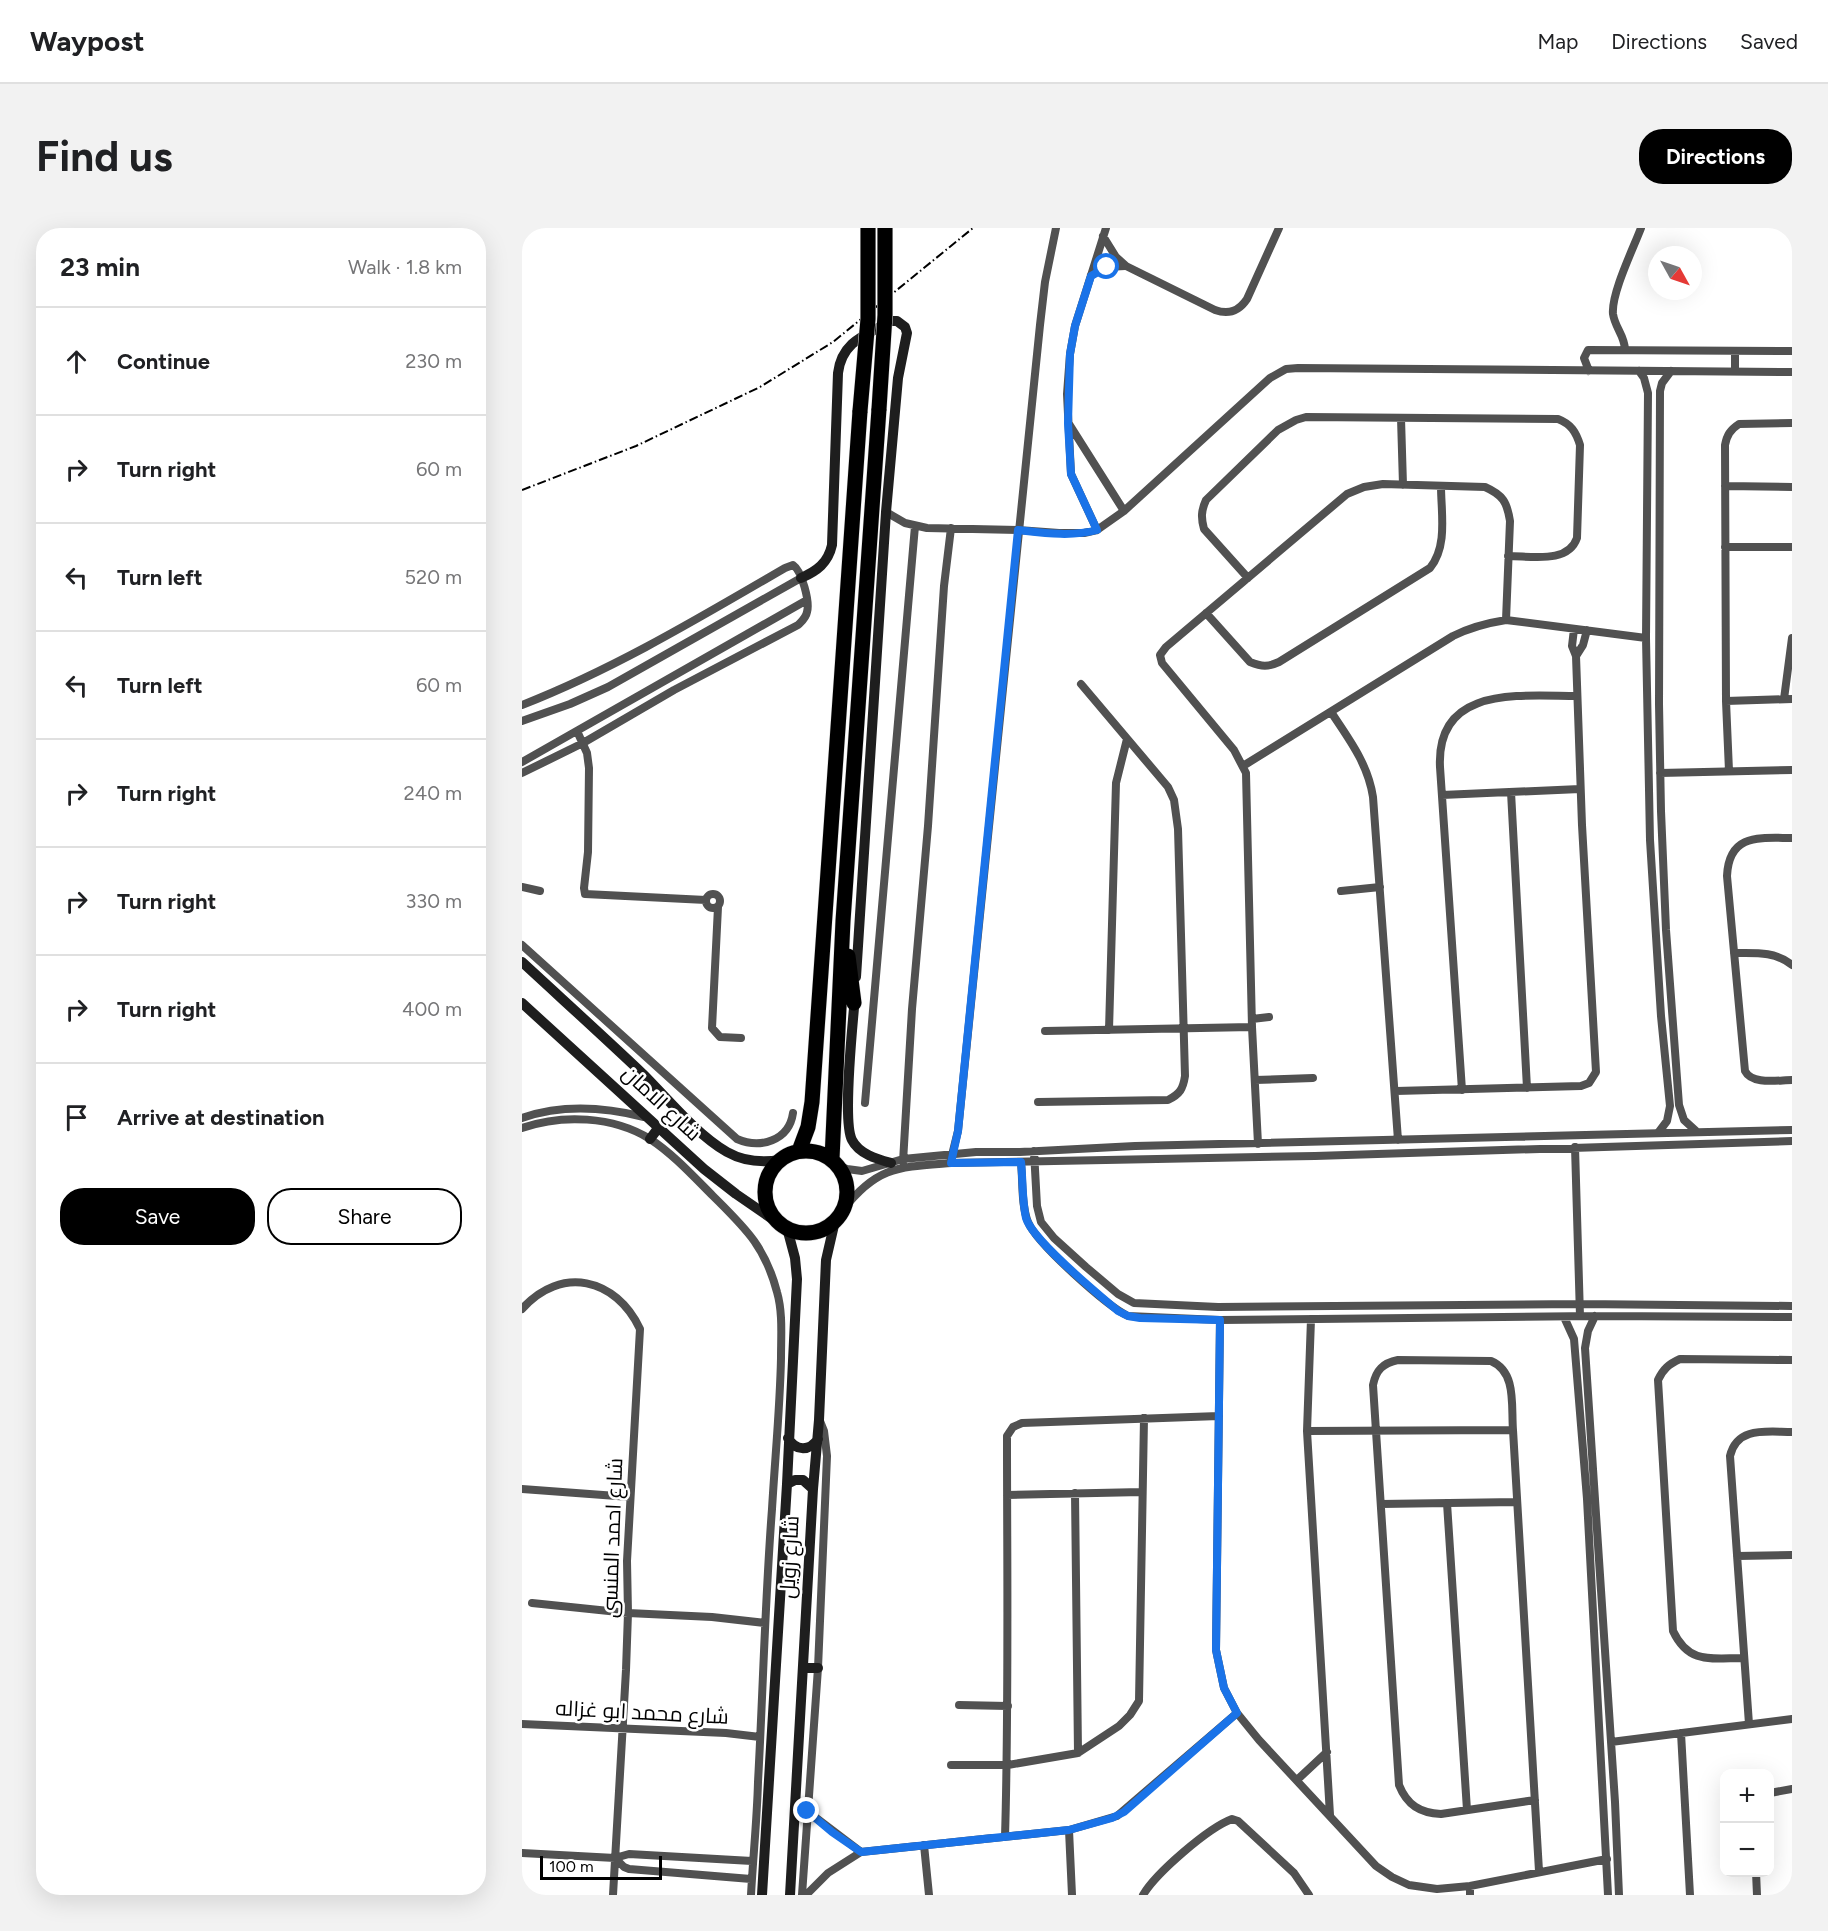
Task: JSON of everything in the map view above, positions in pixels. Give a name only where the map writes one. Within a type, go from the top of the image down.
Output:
[{"type":"highway","points":[[799,1151],[808,1127],[812,1102],[868,318],[867,228]]},
{"type":"highway","points":[[835,1162],[843,921],[885,315],[885,228]]},
{"type":"highway","points":[[843,921],[854,1003]]},
{"type":"highway","points":[[799,1151],[817,1152],[835,1162],[846,1179],[848,1195],[839,1216],[823,1230],[808,1233],[784,1227],[770,1211],[765,1193],[769,1175],[780,1160],[799,1151]]},
{"type":"street","points":[[951,1159],[958,1131],[1045,282],[1056,228]]},
{"type":"street","points":[[1105,232],[1116,257],[1126,266],[1222,313],[1231,312],[1242,306],[1247,299],[1279,228]]},
{"type":"street","points":[[1625,350],[1624,339],[1614,318],[1613,310],[1617,291],[1641,228]]},
{"type":"street","points":[[1097,530],[1071,474],[1068,423],[1070,354],[1075,326],[1105,232]]},
{"type":"street","points":[[1091,276],[1107,267],[1126,266]]},
{"type":"street","points":[[522,721],[561,707],[626,678],[814,572],[823,564],[830,554],[832,545],[838,373],[841,357],[855,341],[891,321],[897,321],[905,327],[886,512],[848,1110],[850,1135],[856,1147],[864,1153],[891,1163]]},
{"type":"street","points":[[1589,371],[1584,363],[1588,350],[1792,351]]},
{"type":"street","points":[[1735,351],[1735,372]]},
{"type":"street","points":[[886,512],[915,526],[1059,533],[1084,533],[1097,530],[1124,511],[1270,378],[1286,369],[1792,372]]},
{"type":"street","points":[[1639,371],[1647,385],[1648,406],[1646,638],[1650,840],[1661,1016],[1670,1106],[1667,1121],[1658,1133]]},
{"type":"street","points":[[1671,371],[1662,383],[1660,406],[1660,773],[1666,930],[1679,1105],[1684,1120],[1696,1131]]},
{"type":"street","points":[[1648,406],[1660,406]]},
{"type":"street","points":[[1248,578],[1204,529],[1201,520],[1202,509],[1206,500],[1278,430],[1306,417],[1558,419],[1567,423],[1576,432],[1580,445],[1575,546],[1569,552],[1559,556],[1508,556]]},
{"type":"street","points":[[1401,418],[1403,485]]},
{"type":"street","points":[[1068,423],[1124,511]]},
{"type":"street","points":[[1729,771],[1726,701],[1725,445],[1727,436],[1739,424],[1792,423]]},
{"type":"street","points":[[1258,1144],[1252,1023],[1248,782],[1244,766],[1234,750],[1160,659],[1160,656],[1166,647],[1347,494],[1365,487],[1403,485],[1485,487],[1497,493],[1507,506],[1510,521],[1506,620]]},
{"type":"street","points":[[1206,613],[1250,662],[1260,666],[1270,666],[1280,662],[1430,568],[1436,560],[1442,542],[1441,486]]},
{"type":"street","points":[[1725,486],[1792,487]]},
{"type":"street","points":[[865,1103],[915,526]]},
{"type":"street","points":[[904,1163],[912,1009],[928,826],[944,586],[951,528]]},
{"type":"street","points":[[1647,531],[1659,531]]},
{"type":"street","points":[[1725,547],[1792,547]]},
{"type":"street","points":[[522,705],[555,692],[638,652],[785,568],[793,565],[797,567],[808,609],[798,625],[674,690],[583,743],[522,773]]},
{"type":"street","points":[[522,762],[807,600]]},
{"type":"street","points":[[1244,766],[1453,636],[1488,622],[1506,620],[1646,638]]},
{"type":"street","points":[[1396,1091],[1581,1086],[1589,1083],[1596,1072],[1580,789],[1576,656],[1572,646],[1574,629]]},
{"type":"street","points":[[1576,656],[1583,645],[1587,630]]},
{"type":"street","points":[[1726,701],[1788,699],[1792,638]]},
{"type":"street","points":[[1038,1102],[1168,1100],[1178,1095],[1184,1086],[1178,814],[1168,787],[1081,684]]},
{"type":"street","points":[[555,692],[561,707]]},
{"type":"street","points":[[1462,1090],[1442,795],[1441,742],[1448,724],[1461,712],[1479,703],[1502,697],[1577,696]]},
{"type":"street","points":[[1647,704],[1659,704]]},
{"type":"street","points":[[1331,712],[1362,761],[1371,785],[1398,1140]]},
{"type":"street","points":[[577,731],[587,753],[589,768],[585,894],[706,900]]},
{"type":"street","points":[[1109,1030],[1116,783],[1127,739]]},
{"type":"street","points":[[1660,773],[1792,770]]},
{"type":"street","points":[[1442,795],[1580,789]]},
{"type":"street","points":[[1511,792],[1527,1088]]},
{"type":"street","points":[[1792,838],[1754,838],[1737,847],[1728,863],[1727,876],[1744,1071],[1755,1080],[1792,1080]]},
{"type":"street","points":[[1341,891],[1380,886]]},
{"type":"street","points":[[522,887],[540,891]]},
{"type":"street","points":[[706,900],[708,895],[716,895],[720,902],[712,1028],[720,1037],[741,1038]]},
{"type":"street","points":[[706,900],[710,908],[718,907]]},
{"type":"street","points":[[1655,930],[1666,930]]},
{"type":"street","points":[[522,945],[737,1139],[753,1144],[774,1140],[789,1126],[792,1113]]},
{"type":"street","points":[[1734,953],[1770,954],[1792,965]]},
{"type":"street","name":"شارع الامان","points":[[522,962],[717,1145],[747,1160],[769,1162],[780,1160]]},
{"type":"street","name":"شارع الامان","points":[[522,1002],[720,1182],[784,1227]]},
{"type":"street","points":[[1661,1016],[1673,1015]]},
{"type":"street","points":[[1045,1031],[1184,1028],[1252,1023],[1269,1017]]},
{"type":"street","points":[[1255,1080],[1313,1078]]},
{"type":"street","points":[[1670,1106],[1679,1105]]},
{"type":"street","points":[[522,1118],[545,1111],[590,1108],[620,1110],[648,1118]]},
{"type":"street","points":[[522,1128],[548,1122],[584,1120],[620,1126],[650,1139],[681,1164],[738,1220],[759,1245],[778,1293],[781,1313],[780,1407],[765,1623],[760,1737],[764,1784],[752,1861],[750,1895]]},
{"type":"street","points":[[650,1139],[659,1127]]},
{"type":"street","points":[[835,1162],[847,1169],[862,1171],[891,1163],[951,1159],[976,1152],[1792,1130]]},
{"type":"street","points":[[951,1159],[1034,1163],[1792,1141]]},
{"type":"street","points":[[1315,1143],[1315,1156]]},
{"type":"street","points":[[1575,1147],[1580,1316]]},
{"type":"street","points":[[1034,1151],[1041,1222],[1054,1238],[1125,1299],[1143,1305],[1218,1307],[1580,1304],[1792,1306]]},
{"type":"street","points":[[976,1152],[976,1162]]},
{"type":"street","points":[[1021,1162],[1025,1210],[1030,1228],[1078,1276],[1118,1311],[1128,1316],[1220,1320],[1580,1316],[1792,1317]]},
{"type":"street","points":[[839,1216],[862,1187],[904,1163]]},
{"type":"street","name":"شارع زويل","points":[[790,1895],[813,1489],[818,1439],[826,1260],[839,1216]]},
{"type":"street","name":"شارع زويل","points":[[762,1895],[764,1784],[787,1484],[796,1279],[795,1258],[784,1227]]},
{"type":"street","points":[[1078,1276],[1086,1267]]},
{"type":"street","name":"شارع احمد المنسى","points":[[522,1309],[542,1292],[558,1285],[575,1282],[603,1287],[622,1300],[633,1313],[640,1329],[630,1497],[627,1561],[628,1613],[613,1895]]},
{"type":"street","points":[[1438,1306],[1438,1318]]},
{"type":"street","points":[[1703,1306],[1704,1317]]},
{"type":"street","points":[[1595,1316],[1588,1331],[1585,1348],[1619,1895]]},
{"type":"street","points":[[1564,1317],[1572,1331],[1575,1347],[1587,1499],[1608,1895]]},
{"type":"street","points":[[1311,1319],[1307,1431],[1330,1815]]},
{"type":"street","points":[[1220,1320],[1216,1650],[1224,1688],[1237,1713],[1259,1740],[1376,1866],[1400,1882],[1427,1889],[1470,1886],[1607,1859]]},
{"type":"street","points":[[1575,1347],[1585,1348]]},
{"type":"street","points":[[1744,1658],[1702,1659],[1684,1649],[1673,1631],[1658,1380],[1662,1371],[1670,1363],[1680,1359],[1792,1360]]},
{"type":"street","points":[[1535,1800],[1430,1814],[1410,1804],[1403,1796],[1399,1785],[1376,1431],[1375,1378],[1383,1365],[1398,1360],[1491,1361],[1506,1371],[1509,1378],[1513,1430],[1517,1502],[1535,1800],[1539,1871]]},
{"type":"street","points":[[1005,1836],[1008,1765],[1007,1436],[1017,1424],[1022,1423],[1219,1416]]},
{"type":"street","points":[[951,1765],[1008,1765],[1078,1753],[1119,1726],[1139,1701],[1144,1418]]},
{"type":"street","points":[[804,1895],[807,1811],[818,1668],[827,1456],[823,1425],[819,1420]]},
{"type":"street","points":[[1307,1431],[1513,1430]]},
{"type":"street","points":[[1749,1724],[1730,1456],[1732,1447],[1743,1436],[1753,1432],[1792,1432]]},
{"type":"street","points":[[788,1438],[794,1446],[803,1449],[812,1446],[818,1439]]},
{"type":"street","points":[[787,1484],[795,1480],[803,1480],[813,1489]]},
{"type":"street","points":[[522,1488],[630,1497]]},
{"type":"street","points":[[1007,1495],[1142,1492]]},
{"type":"street","points":[[1075,1493],[1078,1753]]},
{"type":"street","points":[[1381,1504],[1517,1502]]},
{"type":"street","points":[[1447,1503],[1467,1810]]},
{"type":"street","points":[[1737,1556],[1792,1555]]},
{"type":"street","points":[[531,1603],[765,1623]]},
{"type":"street","points":[[803,1668],[818,1668]]},
{"type":"street","points":[[1596,1680],[1607,1679]]},
{"type":"street","points":[[959,1705],[1008,1706]]},
{"type":"street","points":[[804,1895],[828,1873],[861,1852],[1069,1830],[1112,1818],[1124,1812],[1237,1713]]},
{"type":"street","points":[[1611,1742],[1792,1719]]},
{"type":"street","name":"شارع محمد ابو غزاله","points":[[522,1724],[726,1732],[760,1737]]},
{"type":"street","points":[[1682,1733],[1690,1895]]},
{"type":"street","points":[[1297,1780],[1327,1752]]},
{"type":"street","points":[[1774,1792],[1792,1789]]},
{"type":"street","points":[[1604,1803],[1615,1802]]},
{"type":"street","points":[[807,1811],[861,1852]]},
{"type":"street","points":[[1143,1895],[1150,1884],[1196,1841],[1232,1819],[1238,1821],[1294,1873],[1309,1895]]},
{"type":"street","points":[[1069,1830],[1072,1895]]},
{"type":"street","points":[[924,1845],[929,1895]]},
{"type":"street","points":[[522,1853],[615,1858],[629,1854],[752,1861]]},
{"type":"street","points":[[615,1858],[629,1869],[752,1879]]},
{"type":"street","points":[[1756,1877],[1757,1895]]},
{"type":"street","points":[[1470,1886],[1470,1895]]},
{"type":"railway","points":[[522,490],[636,446],[760,387],[833,342],[973,228]]},
{"type":"route","points":[[807,1811],[861,1852],[1069,1830],[1112,1818],[1124,1812],[1237,1713],[1220,1676],[1216,1650],[1220,1320],[1140,1318],[1118,1311],[1046,1246],[1030,1228],[1026,1218],[1021,1162],[951,1163],[952,1150],[958,1131],[1018,530],[1042,533],[1084,533],[1097,530],[1071,474],[1067,394],[1070,354],[1082,303],[1091,276],[1107,267]]}]
